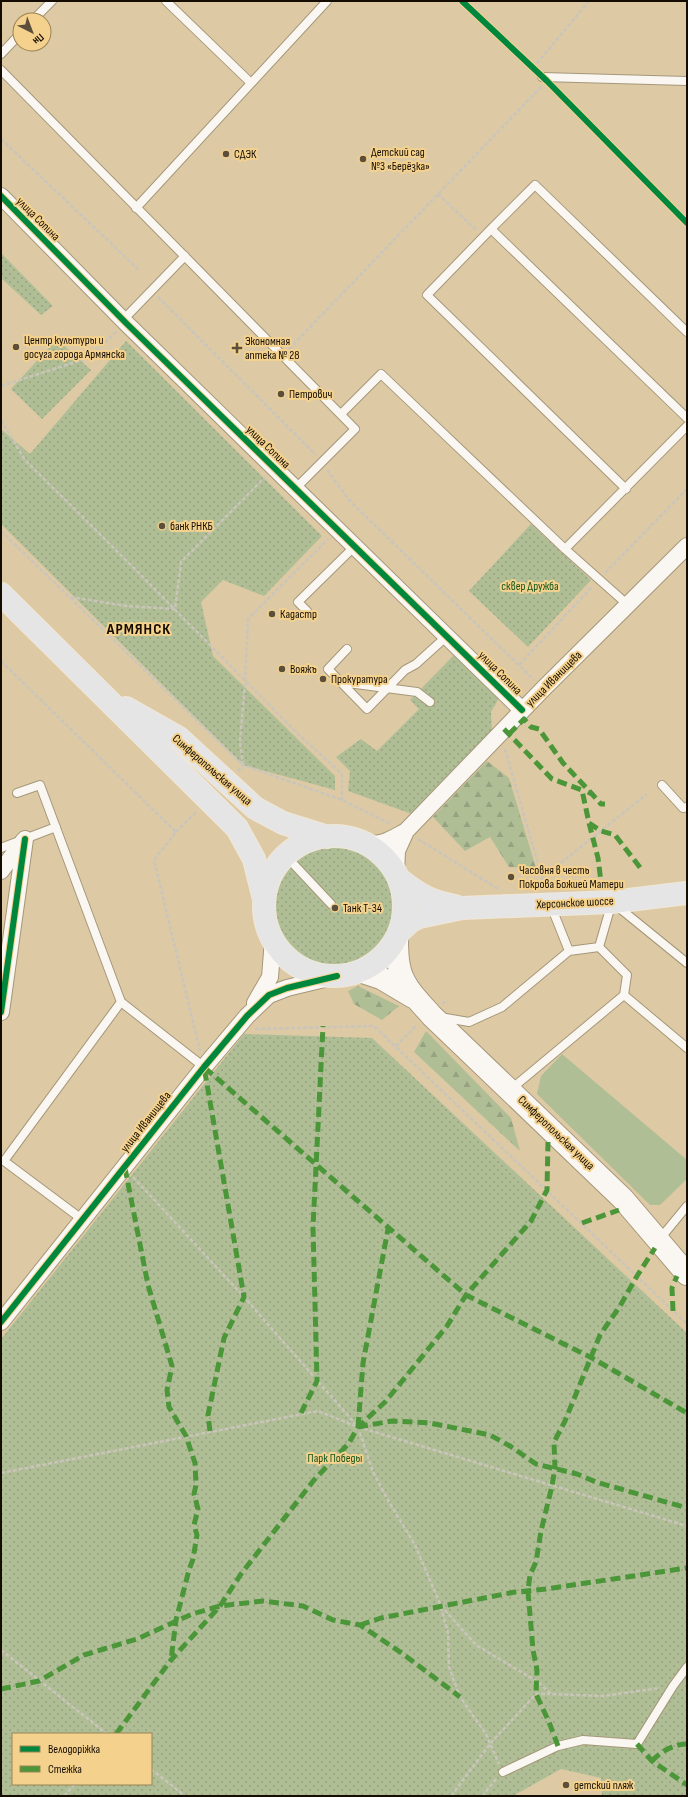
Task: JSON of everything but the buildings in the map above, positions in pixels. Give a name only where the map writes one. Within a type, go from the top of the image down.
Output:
[{"type":"highway","name":"Симферопольская улица","points":[[1,594],[166,760],[237,828],[254,859],[264,903]]},
{"type":"highway","name":"Симферопольская улица","points":[[100,692],[179,738],[255,808],[283,823],[328,836]]},
{"type":"highway","points":[[328,836],[347,837],[365,843],[388,861],[398,877],[404,906],[398,935],[387,952],[375,963],[360,971],[337,976],[318,974],[300,967],[285,955],[273,940],[266,922],[264,903],[268,885],[275,870],[286,856],[306,843],[328,836]]},
{"type":"highway","name":"Херсонское шоссе","points":[[398,877],[422,897],[438,904],[462,908]]},
{"type":"highway","name":"Херсонское шоссе","points":[[398,935],[411,921],[419,917],[462,908],[612,902],[687,893]]},
{"type":"main road","name":"Симферопольская улица","points":[[398,935],[399,968],[405,982],[417,1000],[623,1199],[687,1274]]},
{"type":"main road","name":"Симферопольская улица","points":[[360,971],[381,978],[417,1000]]},
{"type":"street","name":"улица Сопина","points":[[1,196],[124,322],[354,547],[448,636],[522,710]]},
{"type":"street","name":"улица Иванищева","points":[[365,843],[375,845],[384,843],[406,831],[500,732],[687,546]]},
{"type":"street","name":"улица Иванищева","points":[[398,877],[397,851],[406,831]]},
{"type":"street","points":[[1,871],[25,839]]},
{"type":"street","points":[[1,1012],[25,839]]},
{"type":"street","name":"улица Иванищева","points":[[250,1023],[270,977],[273,940]]},
{"type":"street","name":"улица Иванищева","points":[[1,1322],[84,1220],[204,1067],[250,1023],[269,995],[287,988],[337,976]]},
{"type":"lane","points":[[41,12],[52,1]]},
{"type":"lane","points":[[166,1],[251,83]]},
{"type":"lane","points":[[136,208],[327,1]]},
{"type":"lane","points":[[1,54],[12,42]]},
{"type":"lane","points":[[1,70],[355,429],[295,489]]},
{"type":"lane","points":[[545,79],[687,81]]},
{"type":"lane","points":[[626,488],[427,296],[535,185],[687,332]]},
{"type":"lane","points":[[491,229],[687,418]]},
{"type":"lane","points":[[124,322],[185,256]]},
{"type":"lane","points":[[341,414],[381,374],[565,549],[628,605]]},
{"type":"lane","points":[[565,549],[687,426]]},
{"type":"lane","points":[[307,611],[298,602],[354,547]]},
{"type":"lane","points":[[347,649],[328,669],[367,709],[405,670],[416,664],[448,636]]},
{"type":"lane","points":[[340,682],[417,692],[430,702]]},
{"type":"lane","points":[[16,793],[40,785],[121,1002],[204,1067]]},
{"type":"lane","points":[[662,785],[683,808],[687,807]]},
{"type":"lane","points":[[1,848],[56,827]]},
{"type":"lane","points":[[286,856],[331,904]]},
{"type":"lane","points":[[599,947],[612,902],[687,963]]},
{"type":"lane","points":[[550,904],[569,951]]},
{"type":"lane","points":[[432,1016],[469,1022],[502,1007],[569,951],[599,947]]},
{"type":"lane","points":[[510,1090],[624,995],[627,975],[599,947]]},
{"type":"lane","points":[[624,995],[687,1048]]},
{"type":"lane","points":[[84,1220],[2,1160],[121,1002]]},
{"type":"lane","points":[[658,1241],[687,1206]]},
{"type":"lane","points":[[503,1772],[558,1746],[583,1740],[637,1744],[673,1686],[687,1667]]},
{"type":"path","points":[[533,68],[589,1]]},
{"type":"path","points":[[283,355],[438,194],[545,79],[528,63]]},
{"type":"path","points":[[1,139],[139,270]]},
{"type":"path","points":[[438,194],[483,238]]},
{"type":"path","points":[[156,295],[316,455],[350,500],[544,688]]},
{"type":"path","points":[[1,386],[88,358],[124,322]]},
{"type":"path","points":[[1,420],[25,460],[298,734],[342,774],[342,800]]},
{"type":"path","points":[[175,609],[181,562],[274,468]]},
{"type":"path","points":[[519,665],[599,579],[687,489]]},
{"type":"path","points":[[228,783],[243,765],[240,742],[248,619],[337,530]]},
{"type":"path","points":[[1,531],[243,765],[342,800],[406,831],[499,890],[516,906]]},
{"type":"path","points":[[69,597],[127,606],[175,609]]},
{"type":"path","points":[[1,660],[176,832]]},
{"type":"path","points":[[500,732],[550,904]]},
{"type":"path","points":[[542,878],[648,794]]},
{"type":"path","points":[[204,1067],[154,860],[176,832],[209,800]]},
{"type":"path","points":[[250,1023],[374,1026],[687,1324]]},
{"type":"path","points":[[125,1168],[244,1297],[358,1427],[374,1472],[389,1502],[415,1545],[441,1606],[448,1633],[449,1667],[460,1697],[490,1744],[503,1772],[482,1796]]},
{"type":"path","points":[[1,1473],[301,1413],[318,1411],[358,1427],[687,1526]]},
{"type":"path","points":[[441,1606],[476,1645],[538,1682],[551,1694]]},
{"type":"path","points":[[1,1650],[106,1733]]},
{"type":"path","points":[[451,1796],[490,1744],[536,1694],[604,1696],[673,1686]]},
{"type":"path","points":[[152,1770],[185,1796]]},
{"type":"path","points":[[64,1796],[74,1785]]},
{"type":"green space","points":[[1,253],[53,306],[41,315],[1,278]]},
{"type":"green space","points":[[57,339],[91,370],[42,419],[11,389]]},
{"type":"green space","points":[[126,341],[322,536],[264,596],[223,580],[201,602],[213,656],[335,776],[335,790],[243,765],[1,524],[1,429],[30,454]]},
{"type":"green space","name":"сквер Дружба","points":[[531,524],[591,580],[528,647],[469,591]]},
{"type":"green space","points":[[455,654],[499,698],[491,712],[492,732],[412,814],[348,791],[350,771],[336,757],[361,739],[377,751],[419,709],[410,700]]},
{"type":"green space","points":[[487,761],[509,778],[536,868],[509,867],[490,837],[465,851],[433,817]]},
{"type":"green space","points":[[335,847],[358,851],[377,864],[390,883],[394,906],[390,929],[377,948],[358,961],[335,965],[312,961],[293,948],[280,929],[276,906],[280,883],[293,864],[312,851]]},
{"type":"green space","points":[[358,986],[399,1006],[382,1020],[354,1004],[348,991]]},
{"type":"green space","points":[[426,1031],[511,1118],[520,1151],[414,1052]]},
{"type":"green space","name":"Парк Победы","points":[[244,1034],[372,1038],[687,1333],[687,1796],[602,1796],[601,1778],[561,1769],[513,1796],[1,1796],[1,1339]]},
{"type":"green space","points":[[562,1054],[687,1160],[687,1179],[660,1205],[650,1205],[537,1094],[541,1076]]},
{"type":"marked path","points":[[509,734],[524,719],[531,727],[539,729],[563,763],[592,794]]},
{"type":"marked path","points":[[504,729],[552,779],[582,790],[589,823],[601,831],[615,835],[642,870]]},
{"type":"marked path","points":[[588,792],[592,794],[601,804],[605,804]]},
{"type":"marked path","points":[[589,823],[598,858],[601,882]]},
{"type":"marked path","points":[[301,1413],[317,1381],[313,1227],[323,1026]]},
{"type":"marked path","points":[[210,1431],[208,1415],[224,1338],[244,1297],[204,1067],[466,1295],[592,1358],[687,1413]]},
{"type":"marked path","points":[[117,1733],[171,1660],[220,1606],[241,1574],[314,1480],[349,1443],[358,1427],[385,1402],[447,1326],[466,1295],[531,1221],[547,1190],[548,1142]]},
{"type":"marked path","points":[[125,1168],[148,1285],[172,1366],[167,1390],[169,1407],[186,1436],[195,1463],[196,1485],[194,1494],[198,1509],[194,1525],[197,1535],[193,1559],[176,1620],[171,1660]]},
{"type":"marked path","points":[[582,1223],[619,1210]]},
{"type":"marked path","points":[[358,1427],[363,1363],[388,1229]]},
{"type":"marked path","points":[[558,1746],[536,1694],[537,1670],[533,1650],[528,1591],[530,1575],[536,1562],[541,1531],[552,1486],[555,1468],[554,1442],[565,1421],[600,1335],[620,1306],[655,1248]]},
{"type":"marked path","points":[[673,1311],[672,1288],[677,1276]]},
{"type":"marked path","points":[[358,1427],[392,1421],[430,1423],[490,1435],[510,1446],[536,1464],[577,1474],[596,1482],[687,1508]]},
{"type":"marked path","points":[[360,1625],[381,1618],[515,1592],[546,1589],[687,1568]]},
{"type":"marked path","points":[[1,1689],[39,1681],[84,1655],[137,1639],[192,1614],[220,1606],[263,1601],[303,1606],[333,1620],[360,1625],[403,1654],[460,1697]]},
{"type":"marked path","points":[[637,1744],[652,1761],[687,1785]]},
{"type":"marked path","points":[[652,1761],[668,1749],[677,1745],[687,1744]]},
{"type":"cycle path","points":[[462,1],[547,81],[687,223]]},
{"type":"cycle path","points":[[1,196],[126,323],[522,710]]},
{"type":"cycle path","points":[[1,1012],[25,839]]},
{"type":"cycle path","points":[[1,1322],[204,1067],[247,1016],[269,995],[287,988],[337,976]]},
{"type":"place","name":"СДЭК","points":[[226,154]]},
{"type":"place","name":"Детский сад №3 «Берёзка»","points":[[363,159]]},
{"type":"place","name":"Центр культуры и досуга города Армянска","points":[[16,347]]},
{"type":"place","name":"Экономная аптека № 28","points":[[237,348]]},
{"type":"place","name":"Петрович","points":[[281,394]]},
{"type":"place","name":"банк РНКБ","points":[[162,526]]},
{"type":"place","name":"Кадастр","points":[[272,614]]},
{"type":"place","name":"Вояжъ","points":[[282,669]]},
{"type":"place","name":"Прокуратура","points":[[323,679]]},
{"type":"place","name":"Часовня в честь Покрова Божией Матери","points":[[511,877]]},
{"type":"place","name":"Танк Т-34","points":[[335,908]]},
{"type":"place","name":"детский пляж","points":[[566,1785]]},
{"type":"district","name":"АРМЯНСК","points":[[139,629]]}]
